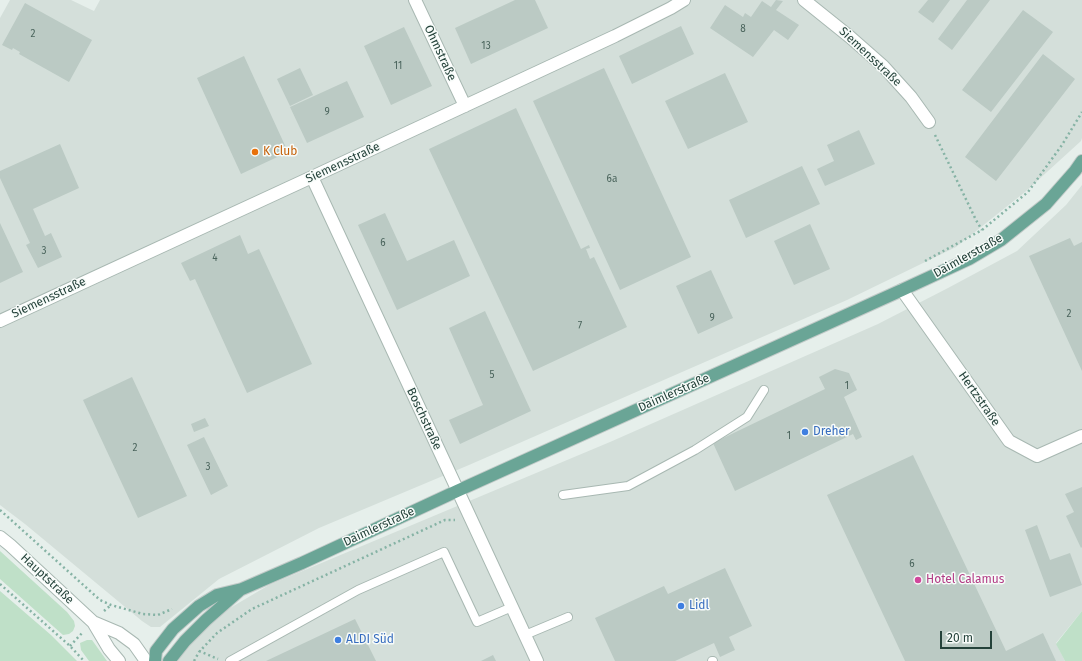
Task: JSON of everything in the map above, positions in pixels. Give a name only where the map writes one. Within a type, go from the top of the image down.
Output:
[{"type":"main road","name":"Daimlerstraße","points":[[155,661],[156,651],[173,629],[199,606],[217,595],[242,589],[309,560],[457,491],[969,259],[1001,240],[1029,219],[1046,204],[1082,161]]},
{"type":"main road","name":"Daimlerstraße","points":[[170,661],[185,641],[206,620],[242,589]]},
{"type":"street","name":"Ohmstraße","points":[[415,0],[465,106]]},
{"type":"street","name":"Siemensstraße","points":[[0,321],[615,36],[684,0]]},
{"type":"street","name":"Siemensstraße","points":[[804,0],[883,66],[911,97],[929,122]]},
{"type":"street","name":"Boschstraße","points":[[312,177],[537,661]]},
{"type":"street","name":"Hertzstraße","points":[[902,290],[1009,441],[1037,456],[1082,436]]},
{"type":"street","name":"Hauptstraße","points":[[0,537],[93,622],[109,649],[119,661]]},
{"type":"street","name":"Hauptstraße","points":[[93,622],[119,633],[134,644],[146,661]]},
{"type":"lane","points":[[563,495],[628,486],[694,450],[747,417],[764,390]]},
{"type":"lane","points":[[230,661],[358,590],[444,552],[477,622],[512,607]]},
{"type":"lane","points":[[525,635],[568,617]]},
{"type":"path","points":[[919,265],[982,230],[1028,192],[1062,145],[1082,112]]},
{"type":"path","points":[[929,122],[982,230]]},
{"type":"path","points":[[0,510],[100,600],[111,605],[143,614],[158,615],[173,608]]},
{"type":"path","points":[[0,584],[66,642],[84,661]]},
{"type":"path","points":[[194,661],[199,652],[224,661]]},
{"type":"shaded area","points":[[10,0],[71,0],[94,11],[100,0],[1082,0],[1082,138],[1081,141],[1025,192],[956,247],[847,300],[469,465],[319,528],[219,579],[160,627],[151,627],[0,505],[0,18]]},
{"type":"shaded area","points":[[1082,185],[1082,611],[1056,643],[1065,661],[170,661],[198,627],[269,585],[610,442],[878,324],[948,288],[1017,251],[1066,205]]},
{"type":"green space","points":[[0,551],[67,612],[74,621],[75,626],[73,631],[69,634],[63,635],[0,579]]},
{"type":"green space","points":[[0,591],[51,635],[77,661],[0,661]]},
{"type":"green space","points":[[1082,611],[1082,661],[1065,661],[1056,644]]},
{"type":"green space","points":[[87,640],[92,640],[107,661],[89,661],[81,650],[80,643]]},
{"type":"building","points":[[515,0],[535,0],[548,28],[471,64],[455,28]]},
{"type":"building","points":[[776,0],[783,1],[776,10],[799,25],[788,40],[774,30],[753,57],[710,28],[725,5],[743,17],[745,13],[751,17],[762,1],[771,7]]},
{"type":"building","points":[[928,0],[950,0],[933,23],[918,12]]},
{"type":"building","points":[[967,0],[990,0],[952,50],[938,39]]},
{"type":"building","points":[[25,3],[92,40],[69,82],[19,54],[20,52],[13,48],[12,50],[2,45]]},
{"type":"building","points":[[1023,10],[1053,32],[991,112],[962,90]]},
{"type":"building","points":[[681,26],[694,54],[632,84],[619,56]]},
{"type":"building","points":[[404,27],[432,86],[391,105],[364,46]]},
{"type":"building","points":[[1043,54],[1075,79],[996,181],[965,157]]},
{"type":"building","points":[[244,56],[288,152],[241,174],[197,78]]},
{"type":"building","points":[[300,68],[313,95],[290,106],[277,79]]},
{"type":"building","points":[[604,68],[691,257],[620,290],[533,101]]},
{"type":"building","points":[[725,73],[748,122],[688,149],[665,101]]},
{"type":"building","points":[[347,81],[364,117],[307,143],[290,107]]},
{"type":"building","points":[[516,108],[581,249],[589,245],[590,248],[586,249],[590,259],[594,257],[627,327],[533,371],[429,149]]},
{"type":"building","points":[[859,130],[875,164],[825,186],[817,169],[834,161],[827,145]]},
{"type":"building","points":[[60,144],[79,188],[33,209],[45,236],[51,233],[62,257],[38,268],[26,245],[30,243],[0,178],[0,171]]},
{"type":"building","points":[[802,166],[820,204],[746,238],[729,200]]},
{"type":"building","points":[[385,213],[407,261],[454,240],[470,276],[397,310],[358,225]]},
{"type":"building","points":[[0,223],[23,272],[0,283]]},
{"type":"building","points":[[810,224],[830,269],[794,285],[774,241]]},
{"type":"building","points":[[240,235],[248,254],[259,249],[312,364],[247,393],[195,279],[190,281],[181,263]]},
{"type":"building","points":[[1070,238],[1074,246],[1082,242],[1082,371],[1029,256]]},
{"type":"building","points":[[711,270],[733,318],[698,334],[676,286]]},
{"type":"building","points":[[485,311],[531,411],[460,444],[449,420],[483,405],[449,328]]},
{"type":"building","points":[[835,369],[849,373],[857,390],[844,397],[862,437],[856,440],[853,434],[735,491],[713,443],[825,389],[819,377]]},
{"type":"building","points":[[132,377],[187,496],[138,518],[83,400]]},
{"type":"building","points":[[205,418],[209,426],[194,432],[191,424]]},
{"type":"building","points":[[204,437],[228,486],[211,495],[187,445]]},
{"type":"building","points":[[913,455],[1006,651],[1043,633],[1056,661],[905,661],[827,495]]},
{"type":"building","points":[[1082,487],[1081,548],[1066,516],[1074,512],[1065,494]]},
{"type":"building","points":[[1037,525],[1050,560],[1070,553],[1082,585],[1050,597],[1025,530]]},
{"type":"building","name":"Lidl","points":[[725,568],[752,626],[729,637],[735,650],[720,657],[714,643],[675,661],[615,661],[595,618],[664,586],[668,594]]},
{"type":"building","name":"ALDI Süd","points":[[355,619],[376,661],[266,661]]},
{"type":"building","points":[[493,655],[496,661],[481,661]]},
{"type":"place","name":"K Club","points":[[255,152]]},
{"type":"place","name":"Dreher","points":[[805,432]]},
{"type":"place","name":"Hotel Calamus","points":[[918,580]]},
{"type":"place","name":"Lidl","points":[[681,606]]},
{"type":"place","name":"ALDI Süd","points":[[338,640]]}]
